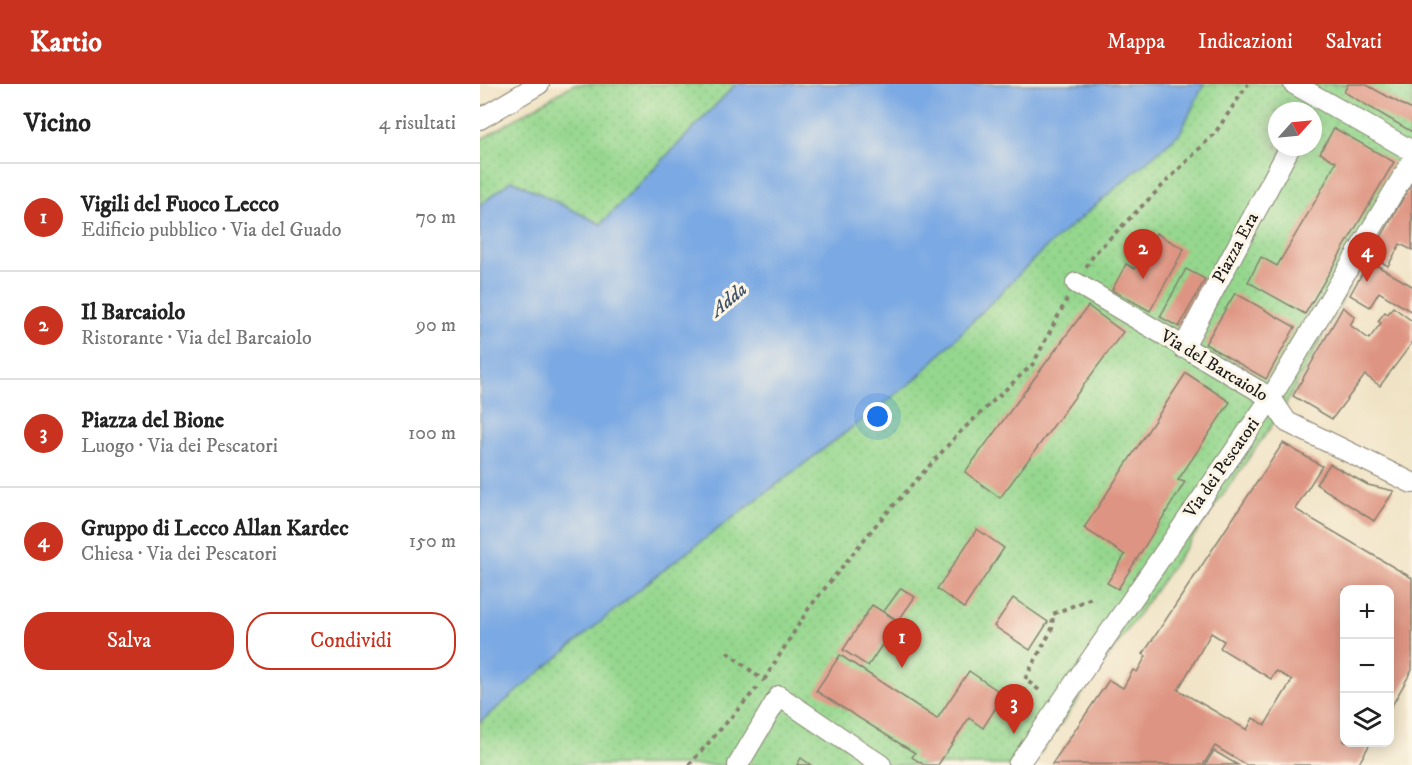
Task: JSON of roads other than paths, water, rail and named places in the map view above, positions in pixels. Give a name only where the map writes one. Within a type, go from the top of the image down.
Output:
[{"type":"street","points":[[480,119],[539,84]]},
{"type":"street","points":[[1294,84],[1312,102]]},
{"type":"street","points":[[1322,107],[1412,151]]},
{"type":"street","name":"Piazza Era","points":[[1183,348],[1285,156]]},
{"type":"street","name":"Via dei Pescatori","points":[[1018,765],[1270,398],[1412,161]]},
{"type":"street","name":"Via del Barcaiolo","points":[[1076,283],[1270,398],[1287,422],[1412,483]]},
{"type":"street","points":[[738,765],[779,696],[881,765]]},
{"type":"water","name":"Adda","points":[[736,84],[1204,84],[1180,133],[1042,251],[915,380],[657,575],[480,722],[480,205],[512,180],[601,224]]},
{"type":"place","name":"Il Barcaiolo","points":[[1143,279]]},
{"type":"place","name":"Gruppo di Lecco Allan Kardec","points":[[1367,282]]},
{"type":"place","name":"Vigili del Fuoco Lecco","points":[[902,668]]},
{"type":"place","name":"Piazza del Bione","points":[[1014,734]]}]
